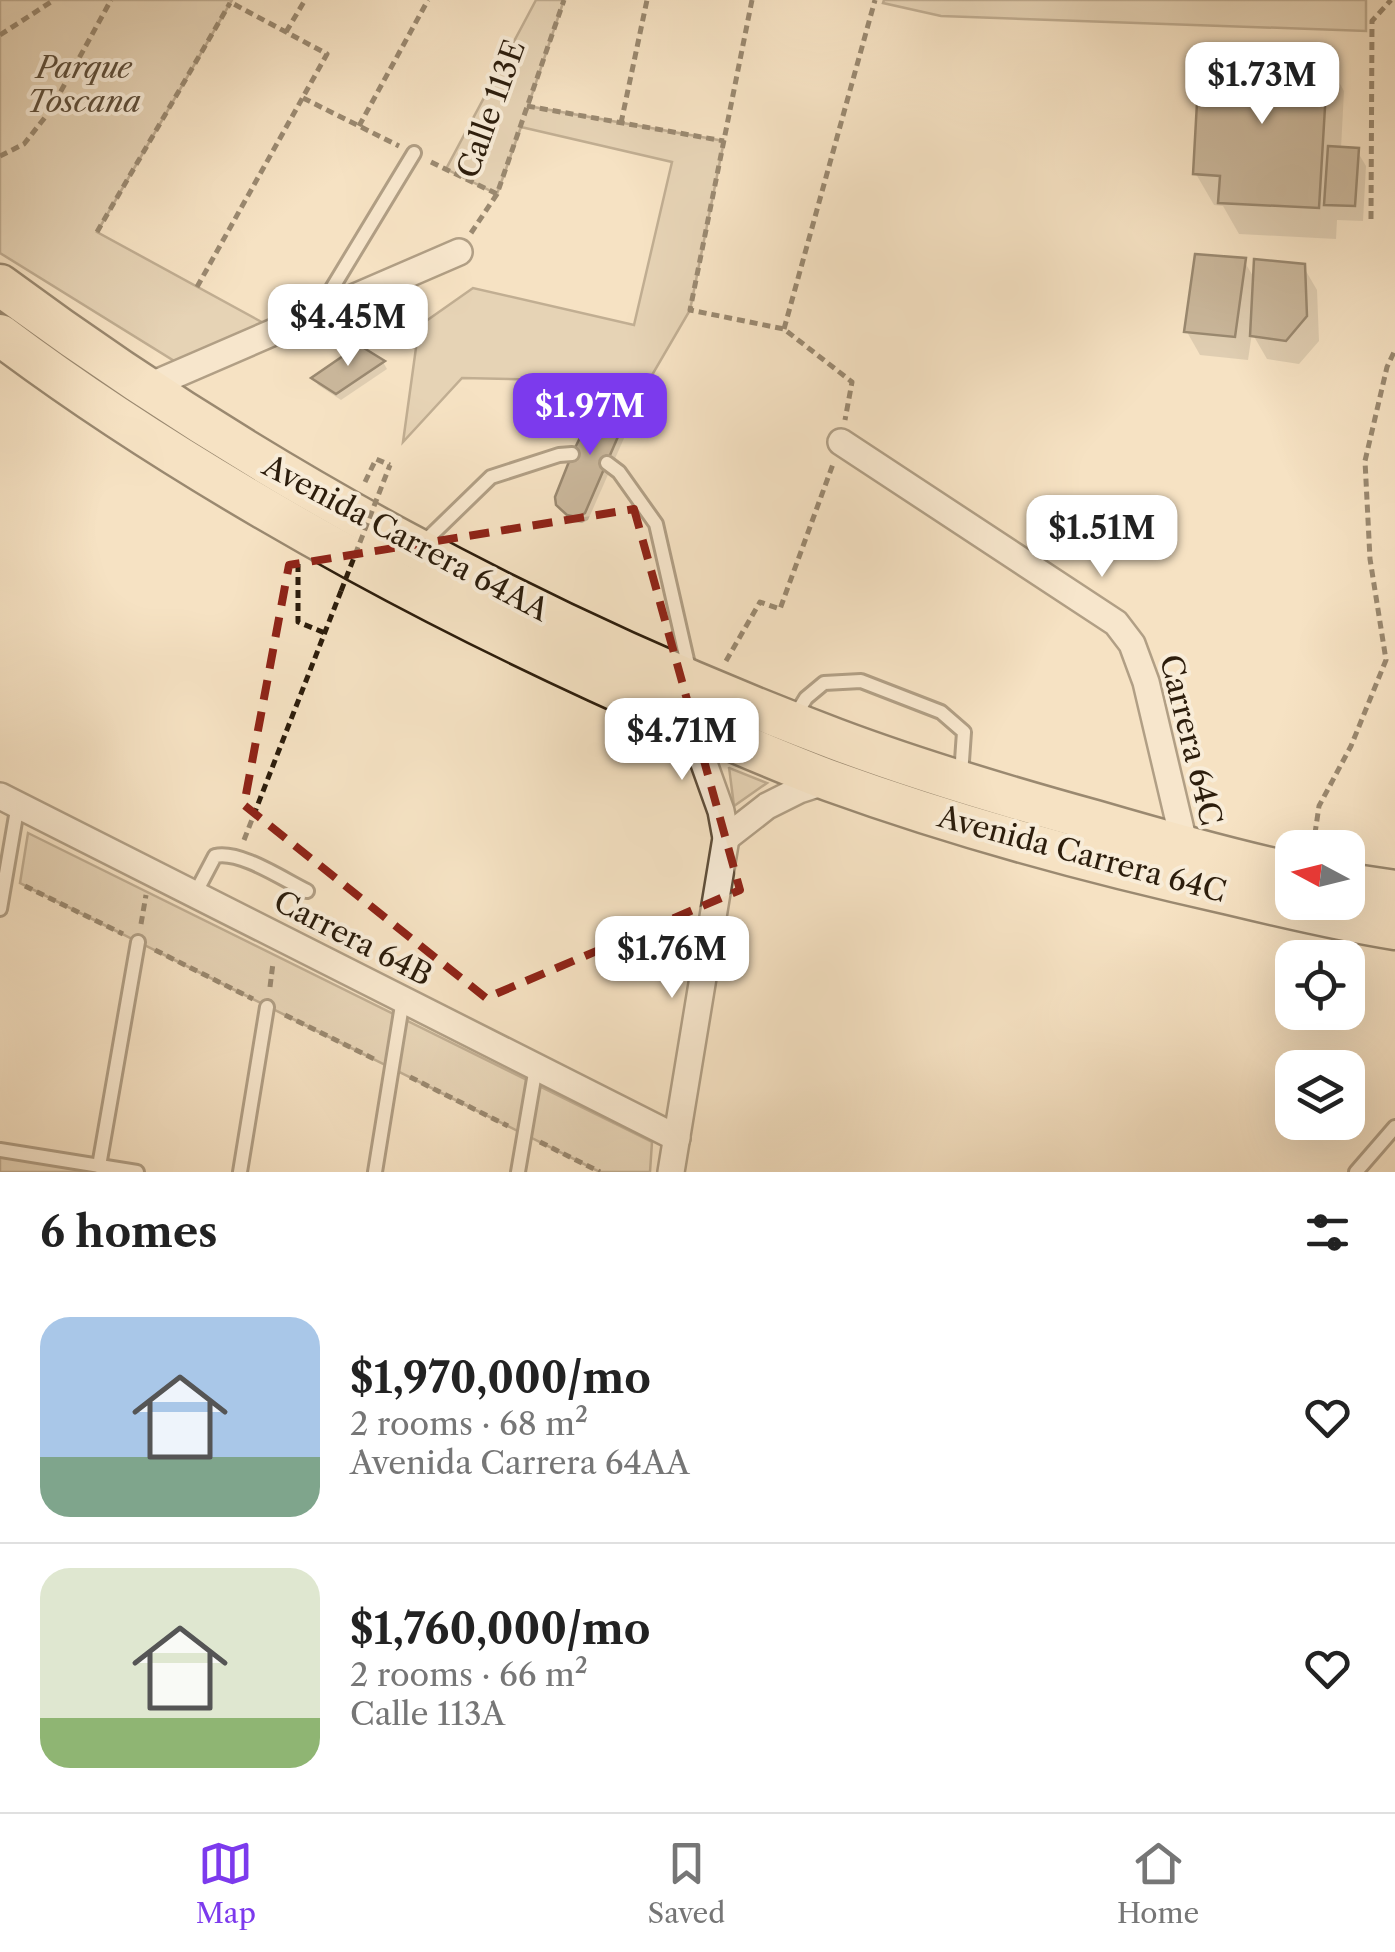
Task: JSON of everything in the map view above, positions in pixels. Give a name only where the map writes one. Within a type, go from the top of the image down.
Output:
[{"type":"main road","name":"Avenida Carrera 64AA","points":[[0,286],[82,344],[289,477],[417,548],[591,635],[830,780]]},
{"type":"main road","name":"Avenida Carrera 64AA","points":[[0,335],[77,392],[182,460],[292,526],[490,632],[792,722],[839,741]]},
{"type":"main road","name":"Avenida Carrera 64C","points":[[839,741],[1019,801],[1275,869]]},
{"type":"main road","name":"Avenida Carrera 64C","points":[[830,780],[1112,867],[1395,930]]},
{"type":"main road","points":[[1365,887],[1395,891]]},
{"type":"street","points":[[148,387],[459,252]]},
{"type":"street","name":"Carrera 64C","points":[[841,442],[1116,623],[1132,644],[1146,682],[1185,848]]},
{"type":"street","points":[[672,1172],[726,838],[721,810],[701,755],[690,694]]},
{"type":"street","points":[[726,838],[766,806],[830,780]]},
{"type":"street","name":"Carrera 64B","points":[[9,800],[677,1138]]},
{"type":"lane","points":[[315,316],[414,153]]},
{"type":"lane","points":[[417,548],[491,477],[572,454]]},
{"type":"lane","points":[[607,463],[619,472],[656,524],[690,694]]},
{"type":"lane","points":[[792,722],[806,698],[824,682],[860,682],[941,712],[964,732],[961,782]]},
{"type":"lane","points":[[0,909],[6,876],[9,800]]},
{"type":"lane","points":[[195,894],[215,856],[225,854],[307,891]]},
{"type":"lane","points":[[99,1166],[138,942]]},
{"type":"lane","points":[[375,1172],[403,999]]},
{"type":"lane","points":[[240,1172],[267,1006]]},
{"type":"lane","points":[[518,1172],[536,1067]]},
{"type":"lane","points":[[1356,1172],[1395,1127]]},
{"type":"lane","points":[[0,1150],[138,1172]]},
{"type":"path","points":[[0,35],[54,0]]},
{"type":"path","points":[[0,156],[24,144],[50,111],[111,0]]},
{"type":"path","points":[[286,32],[305,0]]},
{"type":"path","points":[[358,126],[428,0]]},
{"type":"path","name":"Calle 113E","points":[[459,252],[497,194],[564,0]]},
{"type":"path","points":[[621,123],[647,0]]},
{"type":"path","points":[[690,694],[760,602],[780,609],[841,442],[852,382],[784,329],[690,310],[752,0]]},
{"type":"path","points":[[784,329],[874,0]]},
{"type":"path","points":[[1371,219],[1372,21],[1391,0]]},
{"type":"path","points":[[97,232],[231,1],[328,54],[197,287]]},
{"type":"path","points":[[527,106],[724,142]]},
{"type":"path","points":[[1316,830],[1320,806],[1351,746],[1386,660],[1370,559],[1364,461],[1387,367],[1395,350]]},
{"type":"path","points":[[237,857],[390,465],[376,459],[365,482]]},
{"type":"path","points":[[298,556],[298,622],[325,632]]},
{"type":"path","points":[[138,942],[150,871]]},
{"type":"path","points":[[6,876],[600,1172]]},
{"type":"path","points":[[267,1006],[278,936]]},
{"type":"highlighted area","points":[[634,509],[740,890],[486,998],[244,805],[289,565]]},
{"type":"green space","name":"Parque Toscana","points":[[0,0],[232,0],[97,232],[269,326],[176,362],[0,253]]},
{"type":"green space","points":[[536,0],[564,0],[528,106],[724,141],[690,310],[648,382],[462,378],[403,442],[419,326],[473,288],[634,325],[672,162],[521,127],[497,194],[446,169]]},
{"type":"green space","points":[[1366,0],[1366,31],[941,16],[883,3]]},
{"type":"green space","points":[[729,768],[767,783],[734,806]]},
{"type":"green space","points":[[28,833],[652,1142],[650,1172],[600,1172],[20,883]]},
{"type":"green space","points":[[0,1153],[113,1172],[0,1172]]},
{"type":"building","points":[[1200,49],[1328,57],[1319,208],[1218,203],[1220,176],[1193,174]]},
{"type":"building","points":[[1328,146],[1359,148],[1355,206],[1324,205]]},
{"type":"building","points":[[1195,254],[1246,258],[1235,337],[1184,332]]},
{"type":"building","points":[[1254,259],[1305,264],[1307,316],[1286,341],[1250,336]]},
{"type":"building","points":[[359,345],[385,361],[336,394],[311,378]]},
{"type":"building","points":[[602,399],[624,408],[626,418],[585,513],[577,517],[567,515],[556,505],[555,497],[572,454]]}]
